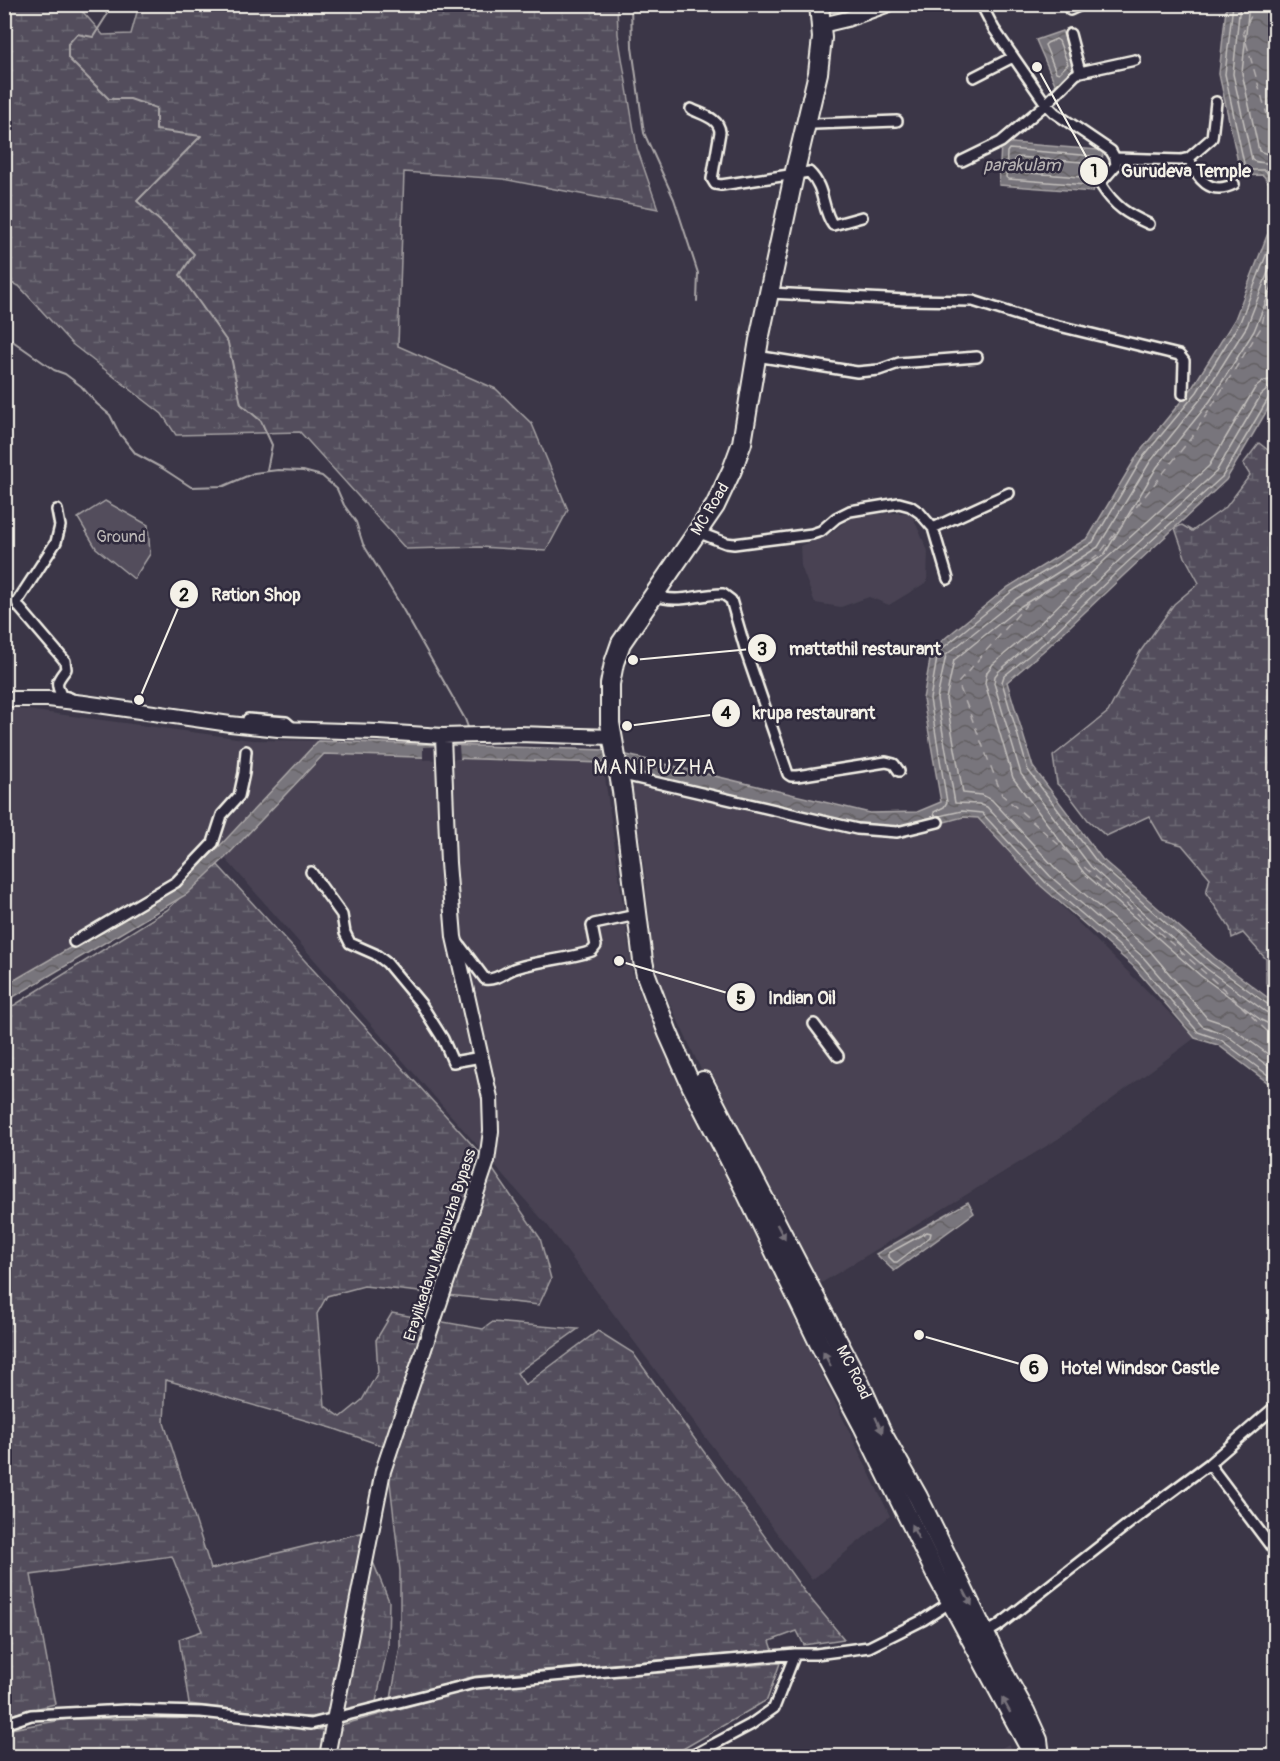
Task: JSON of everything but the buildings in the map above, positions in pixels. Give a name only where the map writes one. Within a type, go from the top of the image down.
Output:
[{"type":"highway","name":"MC Road","points":[[819,4],[822,38],[818,73],[756,356],[742,443],[715,506],[621,643],[610,684],[612,737],[618,768],[642,961],[654,996],[696,1067],[852,1389],[883,1435],[918,1497],[929,1524],[1031,1725],[1038,1740],[1040,1756]]},
{"type":"highway","name":"MC Road","points":[[852,1389],[863,1426],[951,1602],[1034,1756]]},
{"type":"main road","points":[[822,25],[848,19],[889,4]]},
{"type":"main road","points":[[4,699],[48,699],[278,729],[443,736],[518,734],[612,737]]},
{"type":"main road","name":"Erayilkadavu Manipuzha Bypass","points":[[327,1756],[382,1471],[487,1161],[491,1131],[490,1098],[454,937],[448,863],[443,736]]},
{"type":"street","points":[[981,4],[994,29],[1046,104],[1055,113],[1111,151],[1116,165],[1101,185],[1125,213],[1149,224]]},
{"type":"street","points":[[1070,10],[1083,4]]},
{"type":"street","points":[[1070,34],[1080,72]]},
{"type":"street","points":[[974,77],[1013,57]]},
{"type":"street","points":[[963,161],[1001,142],[1080,72],[1135,60]]},
{"type":"street","points":[[1115,158],[1189,159],[1212,138],[1216,102]]},
{"type":"street","points":[[692,109],[716,121],[720,126],[712,179],[715,184],[809,172],[820,186],[829,220],[833,225],[862,217]]},
{"type":"street","points":[[807,122],[897,121]]},
{"type":"street","points":[[1189,159],[1197,177],[1206,183],[1220,189],[1233,184]]},
{"type":"street","points":[[770,293],[973,301],[1030,319],[1179,355],[1184,361],[1183,394]]},
{"type":"street","points":[[756,356],[857,372],[879,370],[899,363],[977,357]]},
{"type":"street","points":[[933,528],[1010,493]]},
{"type":"street","points":[[697,532],[734,544],[796,538],[817,533],[850,511],[900,503],[920,513],[933,528],[948,579]]},
{"type":"street","points":[[57,510],[60,525],[56,542],[17,602],[66,663],[66,669],[57,681],[61,695],[66,698],[223,718],[286,722],[295,729]]},
{"type":"street","points":[[654,594],[664,599],[676,600],[723,594],[731,600],[747,656],[788,774],[797,776],[886,762],[894,764],[899,771]]},
{"type":"street","points":[[74,942],[176,882],[213,843],[222,815],[239,796],[246,751]]},
{"type":"street","points":[[618,768],[857,829],[897,832],[938,822]]},
{"type":"street","points":[[311,872],[342,915],[345,933],[350,943],[375,954],[387,963],[421,1004],[443,1039],[453,1062],[481,1057]]},
{"type":"street","points":[[454,937],[482,976],[488,980],[526,965],[592,951],[596,946],[592,926],[594,924],[636,915]]},
{"type":"street","points":[[814,1024],[838,1056]]},
{"type":"street","points":[[985,1634],[1209,1464],[1275,1406]]},
{"type":"street","points":[[1209,1464],[1275,1553]]},
{"type":"street","points":[[4,1724],[31,1715],[125,1710],[201,1712],[311,1724],[475,1683],[816,1654],[869,1647],[923,1620],[951,1602]]},
{"type":"street","points":[[692,1756],[750,1725],[774,1708],[795,1654]]},
{"type":"shaded area","points":[[911,513],[928,551],[927,582],[889,605],[869,597],[841,607],[815,603],[801,566],[800,546],[831,533],[851,517],[862,514]]},
{"type":"shaded area","points":[[5,707],[251,740],[318,741],[217,849],[172,889],[5,986]]},
{"type":"shaded area","points":[[324,754],[603,763],[633,976],[661,1041],[890,1516],[812,1580],[548,1226],[225,858]]},
{"type":"shaded area","points":[[630,770],[834,822],[978,817],[1041,886],[1195,1038],[1058,1139],[813,1288],[704,1076],[655,972],[645,875]]},
{"type":"shaded area","points":[[1009,1744],[1016,1756],[987,1756]]},
{"type":"green space","points":[[4,5],[77,5],[103,35],[131,34],[139,5],[617,5],[618,34],[637,148],[658,209],[503,179],[404,172],[398,346],[496,389],[532,424],[568,510],[546,551],[480,547],[406,549],[300,432],[176,435],[162,414],[72,344],[19,286],[5,281]]},
{"type":"green space","points":[[1259,443],[1273,454],[1275,451],[1275,990],[1266,983],[1266,959],[1243,933],[1232,938],[1230,928],[1206,893],[1210,878],[1182,845],[1163,840],[1149,816],[1106,836],[1088,820],[1069,795],[1057,784],[1053,756],[1108,712],[1140,652],[1174,604],[1199,583],[1185,557],[1175,528],[1182,525],[1192,531],[1226,507],[1250,475],[1243,464]]},
{"type":"green space","name":"Ground","points":[[105,501],[148,525],[150,554],[134,579],[96,548],[78,518]]},
{"type":"green space","points":[[216,863],[487,1161],[540,1238],[551,1279],[539,1305],[364,1286],[327,1296],[317,1314],[325,1406],[341,1417],[362,1400],[378,1372],[376,1340],[392,1313],[483,1329],[493,1322],[578,1329],[517,1373],[525,1385],[598,1331],[633,1353],[804,1591],[844,1639],[804,1645],[797,1631],[770,1641],[773,1650],[476,1676],[391,1699],[400,1647],[400,1571],[386,1447],[332,1428],[166,1380],[164,1423],[211,1569],[361,1533],[389,1601],[388,1646],[376,1702],[324,1716],[300,1717],[189,1704],[179,1639],[202,1631],[172,1556],[31,1575],[55,1704],[5,1716],[5,1011],[167,910]]},
{"type":"green space","points":[[780,1663],[767,1700],[671,1756],[5,1756],[5,1730],[68,1719],[208,1718],[323,1730],[475,1688]]},
{"type":"water","points":[[1228,5],[1275,5],[1275,397],[1226,480],[1048,647],[1007,682],[1033,767],[1102,859],[1215,958],[1275,1003],[1275,1088],[1218,1045],[1195,1038],[1133,966],[1041,886],[978,818],[963,817],[911,831],[834,822],[603,763],[324,754],[225,858],[187,894],[5,1002],[4,986],[172,889],[217,849],[318,741],[606,750],[870,813],[917,812],[941,802],[923,699],[932,649],[1008,587],[1088,538],[1138,454],[1192,388],[1235,319],[1268,233],[1269,183],[1263,175],[1241,176],[1219,74]]},
{"type":"water","points":[[1062,31],[1075,67],[1056,86],[1036,40]]},
{"type":"water","name":"parakulam","points":[[1001,142],[1111,151],[1103,154],[1093,192],[999,185]]},
{"type":"water","points":[[968,1202],[974,1213],[894,1271],[876,1254]]},
{"type":"pier","points":[[459,746],[460,759],[423,760],[423,747]]},
{"type":"waterway","points":[[103,4],[107,15],[93,37],[77,34],[68,44],[68,58],[109,99],[130,99],[156,108],[156,130],[201,136],[137,201],[194,254],[180,275],[228,343],[241,404],[261,421],[272,445],[267,470]]},
{"type":"waterway","points":[[631,4],[632,47],[644,133],[674,199],[698,273],[697,301]]},
{"type":"waterway","points":[[4,335],[81,386],[110,415],[119,433],[136,454],[191,487],[224,486],[254,473],[278,470],[303,471],[322,476],[337,489],[344,505],[356,522],[363,544],[397,599],[469,730]]},
{"type":"ferry route","points":[[1257,4],[1243,32],[1268,118],[1276,171]]},
{"type":"ferry route","points":[[1276,246],[1262,326],[1195,433],[1099,554],[1027,604],[958,683],[1002,795],[1228,993],[1276,1040]]},
{"type":"place","name":"Gurudeva Temple","points":[[1037,67]]},
{"type":"place","name":"mattathil restaurant","points":[[633,660]]},
{"type":"place","name":"Ration Shop","points":[[139,700]]},
{"type":"place","name":"krupa restaurant","points":[[627,726]]},
{"type":"place","name":"Indian Oil","points":[[619,961]]},
{"type":"place","name":"Hotel Windsor Castle","points":[[919,1335]]},
{"type":"district","name":"MANIPUZHA","points":[[655,767]]}]
